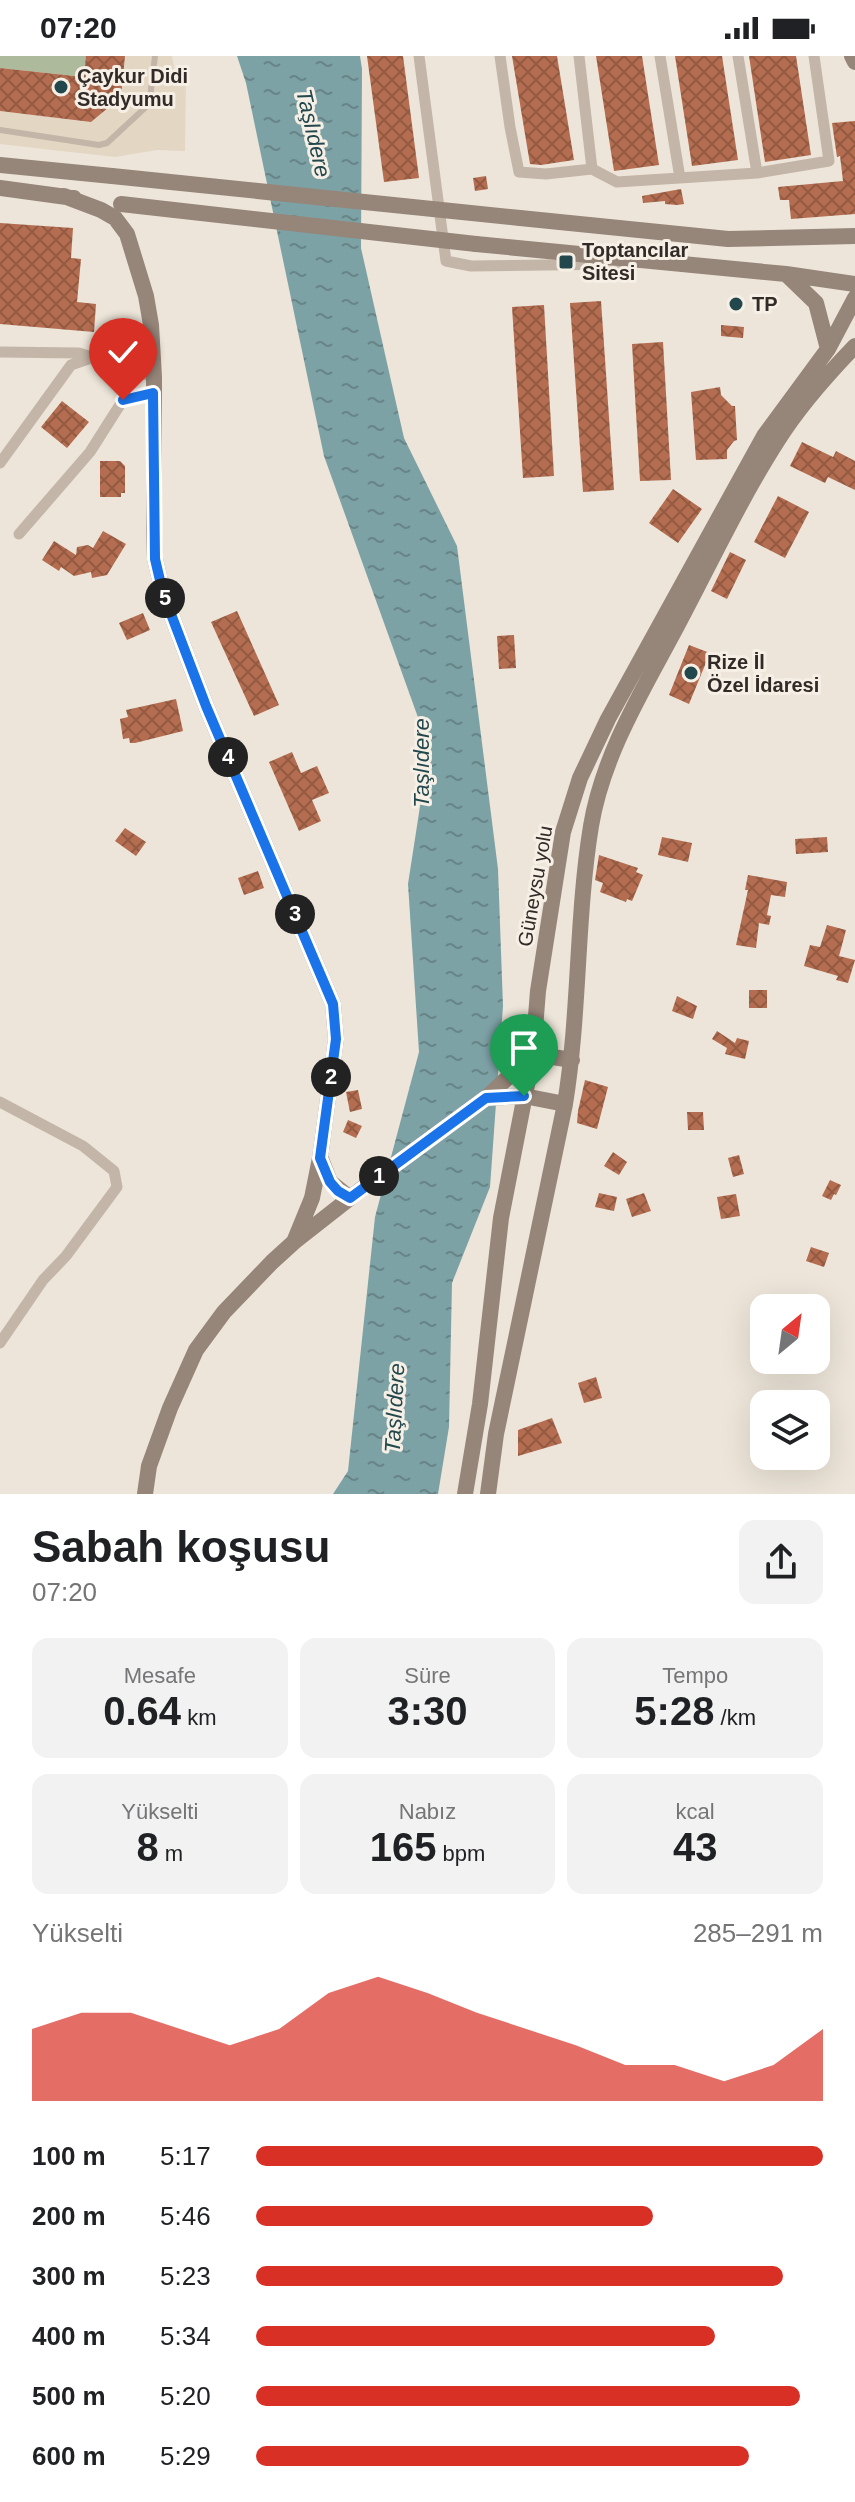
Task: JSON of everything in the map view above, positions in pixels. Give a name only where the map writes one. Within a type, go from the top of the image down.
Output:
[{"type":"main road","points":[[852,56],[855,62]]},
{"type":"main road","points":[[0,165],[728,239],[855,236]]},
{"type":"main road","points":[[0,188],[476,244],[786,274],[855,284]]},
{"type":"main road","points":[[64,196],[115,218],[127,234],[149,310],[155,559],[163,593],[206,706],[333,1004],[336,1039],[320,1158],[312,1198],[294,1242]]},
{"type":"main road","points":[[786,274],[816,303],[828,349]]},
{"type":"main road","name":"Güneysu yolu","points":[[465,1494],[480,1404],[501,1218],[533,1054],[538,991],[563,832],[591,749],[764,436],[828,349],[855,298]]},
{"type":"main road","points":[[488,1489],[496,1434],[565,1104],[572,1060],[591,826],[603,773],[656,665],[778,441],[825,377],[855,346]]},
{"type":"main road","points":[[145,1494],[149,1466],[159,1437],[196,1350],[224,1312],[272,1262],[354,1194],[486,1098],[533,1054],[572,1060]]},
{"type":"main road","points":[[486,1098],[524,1096],[565,1104]]},
{"type":"main road","points":[[320,1158],[330,1182],[338,1191],[354,1194]]},
{"type":"street","points":[[419,56],[446,261],[471,266],[539,267],[676,263]]},
{"type":"street","points":[[500,56],[519,172],[546,174],[592,169],[617,182],[757,173],[829,161],[814,56]]},
{"type":"street","points":[[579,56],[592,169]]},
{"type":"street","points":[[660,56],[680,178]]},
{"type":"street","points":[[738,56],[757,173]]},
{"type":"street","points":[[0,352],[79,353],[153,385]]},
{"type":"street","points":[[0,463],[71,365],[91,358]]},
{"type":"street","points":[[19,534],[90,452],[123,400],[153,385]]},
{"type":"street","points":[[0,1102],[83,1146],[114,1171],[117,1187],[66,1256],[43,1280],[0,1343]]},
{"type":"lane","points":[[0,130],[99,145],[107,143],[147,106],[155,56]]},
{"type":"green space","points":[[0,56],[87,56],[84,77],[0,68]]},
{"type":"shaded area","points":[[125,56],[172,56],[175,73],[186,75],[185,151],[157,150],[115,157],[0,144],[0,111],[91,122],[121,97]]},
{"type":"water","name":"Taşlıdere","points":[[237,56],[360,56],[361,248],[404,438],[457,546],[498,869],[503,1006],[490,1187],[452,1283],[449,1427],[438,1494],[333,1494],[348,1471],[375,1217],[419,1052],[408,884],[429,748],[324,456],[246,83]]},
{"type":"building","name":"Çaykur Didi Stadyumu","points":[[86,56],[125,56],[121,97],[91,122],[0,111],[0,68],[84,77]]},
{"type":"building","points":[[367,56],[403,56],[419,178],[384,182]]},
{"type":"building","points":[[512,56],[557,56],[574,160],[530,164]]},
{"type":"building","points":[[596,56],[642,56],[659,165],[614,171]]},
{"type":"building","points":[[675,56],[722,56],[738,160],[692,166]]},
{"type":"building","points":[[749,56],[796,56],[811,155],[765,162]]},
{"type":"building","points":[[855,121],[855,214],[791,219],[789,200],[780,200],[778,187],[843,181],[832,123]]},
{"type":"building","points":[[486,176],[488,189],[475,191],[473,178]]},
{"type":"building","points":[[681,189],[684,204],[665,204],[665,201],[643,203],[642,196]]},
{"type":"building","points":[[0,223],[73,228],[71,258],[81,259],[77,302],[96,304],[94,332],[0,324]]},
{"type":"building","points":[[601,301],[614,490],[583,492],[570,303]]},
{"type":"building","points":[[544,305],[554,476],[523,478],[512,307]]},
{"type":"building","points":[[721,325],[744,327],[743,338],[721,336]]},
{"type":"building","points":[[663,342],[671,480],[640,481],[632,344]]},
{"type":"building","points":[[720,387],[721,395],[735,406],[737,440],[727,450],[727,459],[696,460],[691,392]]},
{"type":"building","points":[[62,401],[89,422],[67,448],[41,427]]},
{"type":"building","points":[[802,442],[833,457],[836,451],[855,461],[855,490],[828,477],[825,483],[790,466]]},
{"type":"building","points":[[100,461],[120,461],[125,466],[125,493],[121,493],[121,497],[100,497]]},
{"type":"building","points":[[673,489],[702,509],[678,543],[649,523]]},
{"type":"building","points":[[778,496],[809,512],[785,558],[754,542]]},
{"type":"building","points":[[103,531],[126,544],[107,575],[92,578],[91,572],[74,576],[42,560],[54,541],[76,555],[77,547],[88,545],[93,548]]},
{"type":"building","points":[[730,552],[746,560],[727,599],[711,591]]},
{"type":"building","points":[[237,611],[279,705],[254,716],[211,622]]},
{"type":"building","points":[[143,613],[150,630],[127,640],[119,623]]},
{"type":"building","points":[[514,635],[516,668],[499,669],[497,636]]},
{"type":"building","points":[[689,645],[710,653],[689,704],[669,695]]},
{"type":"building","points":[[176,699],[183,731],[135,743],[130,743],[129,738],[123,739],[120,719],[128,717],[126,710]]},
{"type":"building","points":[[292,752],[301,773],[317,766],[329,793],[312,800],[321,821],[299,831],[269,762]]},
{"type":"building","points":[[125,828],[146,842],[136,856],[115,841]]},
{"type":"building","points":[[662,837],[692,843],[688,862],[658,855]]},
{"type":"building","points":[[827,837],[828,852],[796,854],[795,839]]},
{"type":"building","points":[[599,855],[638,868],[636,872],[643,875],[632,901],[627,899],[626,902],[600,892],[603,883],[595,880]]},
{"type":"building","points":[[258,871],[264,888],[244,895],[238,878]]},
{"type":"building","points":[[748,875],[787,882],[785,897],[771,895],[767,915],[771,916],[769,925],[759,923],[756,948],[736,945],[748,890],[745,890]]},
{"type":"building","points":[[827,925],[846,930],[839,956],[855,960],[848,983],[836,980],[838,976],[804,966],[810,945],[820,947]]},
{"type":"building","points":[[749,990],[767,990],[767,1008],[749,1008]]},
{"type":"building","points":[[677,996],[697,1006],[693,1019],[672,1011]]},
{"type":"building","points":[[717,1031],[735,1043],[737,1038],[749,1041],[745,1059],[725,1054],[727,1048],[712,1039]]},
{"type":"building","points":[[585,1080],[608,1087],[597,1129],[577,1123]]},
{"type":"building","points":[[358,1090],[362,1109],[350,1112],[346,1092]]},
{"type":"building","points":[[687,1112],[703,1112],[704,1130],[688,1130]]},
{"type":"building","points":[[348,1120],[362,1126],[356,1138],[343,1132]]},
{"type":"building","points":[[613,1152],[627,1162],[619,1175],[604,1166]]},
{"type":"building","points":[[739,1155],[744,1174],[733,1177],[728,1158]]},
{"type":"building","points":[[830,1180],[841,1185],[831,1200],[822,1196]]},
{"type":"building","points":[[599,1193],[617,1197],[614,1211],[595,1207]]},
{"type":"building","points":[[644,1193],[651,1211],[632,1217],[626,1199]]},
{"type":"building","points":[[736,1194],[740,1216],[721,1219],[717,1197]]},
{"type":"building","points":[[811,1247],[829,1253],[824,1267],[806,1261]]},
{"type":"building","points":[[596,1377],[602,1398],[584,1403],[578,1383]]},
{"type":"building","points":[[552,1418],[562,1443],[518,1456],[518,1430]]},
{"type":"place","name":"Çaykur Didi Stadyumu","points":[[61,87]]},
{"type":"place","name":"Toptancılar Sitesi","points":[[566,262]]},
{"type":"place","name":"TP","points":[[736,304]]},
{"type":"place","name":"Rize İl Özel İdaresi","points":[[691,673]]},
{"type":"route","points":[[123,400],[153,393],[155,559],[163,593],[206,706],[333,1004],[336,1039],[320,1158],[330,1182],[350,1198],[486,1098],[524,1096]]}]
